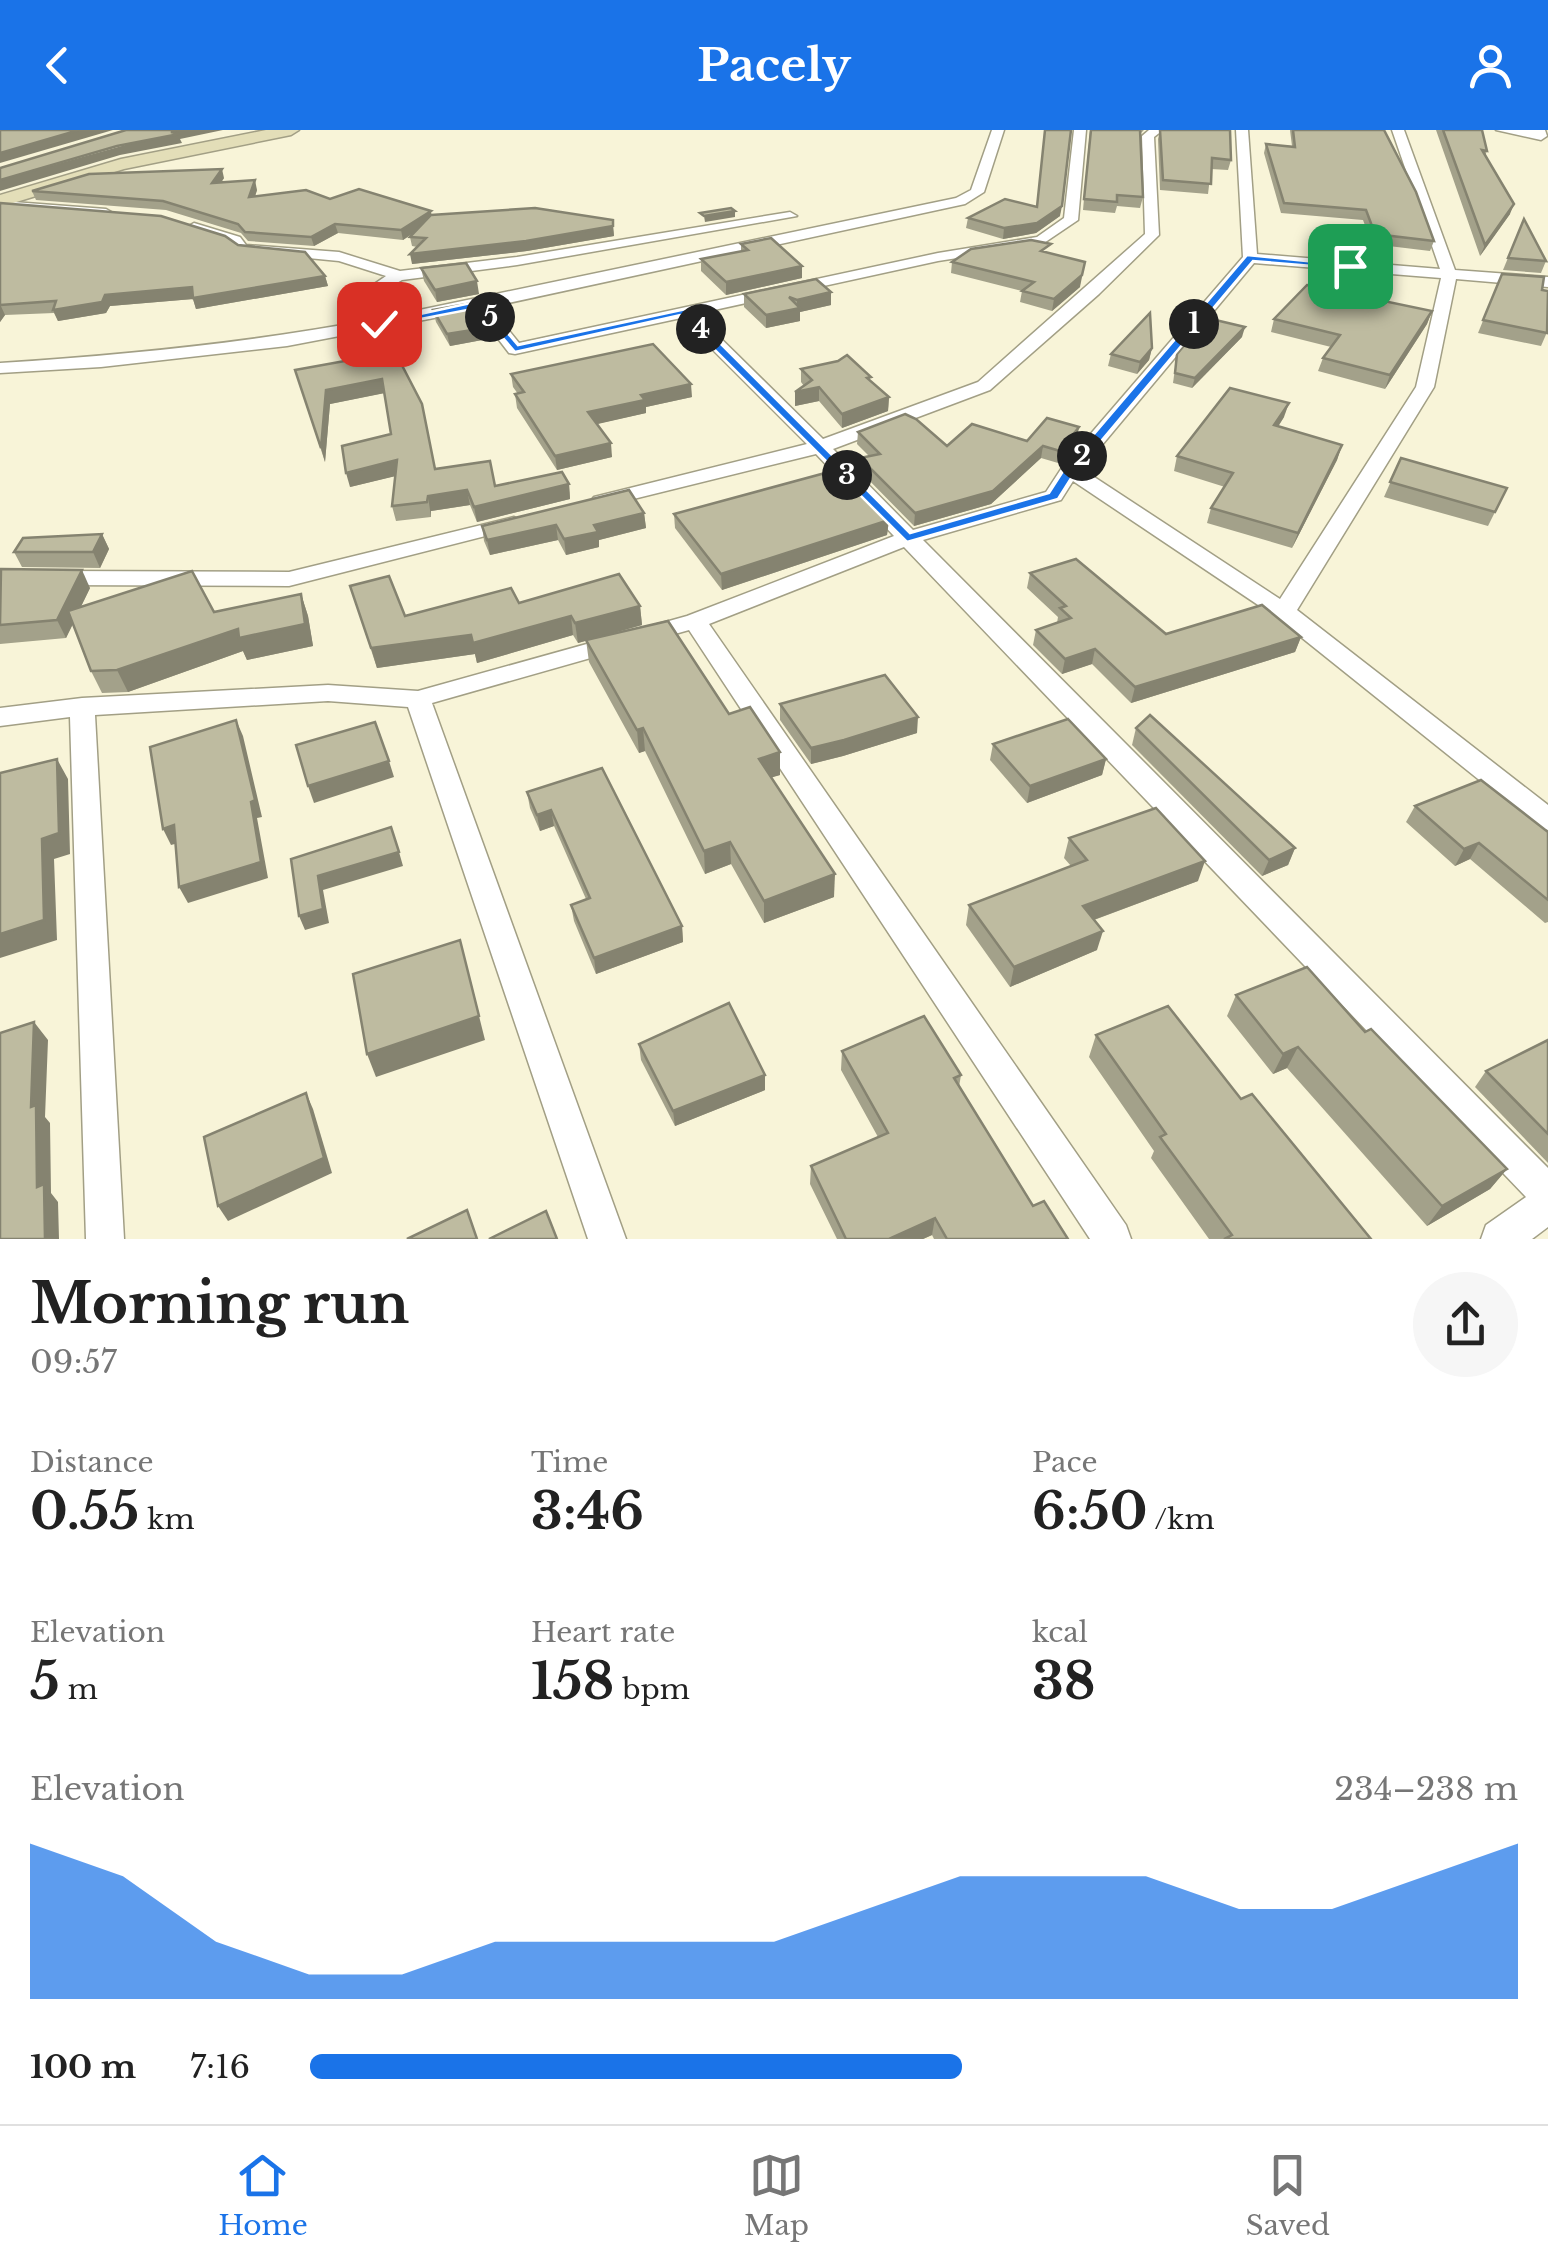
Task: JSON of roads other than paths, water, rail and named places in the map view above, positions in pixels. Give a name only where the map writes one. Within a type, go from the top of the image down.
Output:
[{"type":"main road","points":[[0,203],[121,164],[291,130]]},
{"type":"street","points":[[0,368],[101,362],[287,341],[480,304],[960,201],[977,192],[998,130]]},
{"type":"street","points":[[480,304],[515,349],[938,257],[1041,241],[1071,220],[1080,130]]},
{"type":"street","points":[[574,508],[820,447],[984,386],[1152,235],[1148,136],[1157,130]]},
{"type":"street","points":[[0,716],[82,706],[328,693],[418,699],[696,621],[907,538],[1054,496],[1070,470],[1250,258],[1242,130]]},
{"type":"street","points":[[1284,612],[1425,387],[1449,274],[1398,130]]},
{"type":"street","points":[[1502,130],[1541,138]]},
{"type":"street","points":[[0,203],[122,215]]},
{"type":"street","points":[[379,324],[375,289],[398,276],[517,262],[790,216]]},
{"type":"street","points":[[184,224],[236,240],[241,248],[263,254],[330,255],[365,261],[398,276]]},
{"type":"street","points":[[1250,258],[1548,282]]},
{"type":"street","points":[[683,311],[1548,1194]]},
{"type":"street","points":[[1070,470],[1284,612],[1548,820]]},
{"type":"street","points":[[43,578],[289,580],[536,518]]},
{"type":"street","points":[[696,621],[1112,1239]]},
{"type":"street","points":[[418,699],[608,1239]]},
{"type":"street","points":[[82,706],[105,1239]]},
{"type":"street","points":[[1500,1239],[1548,1204]]}]
